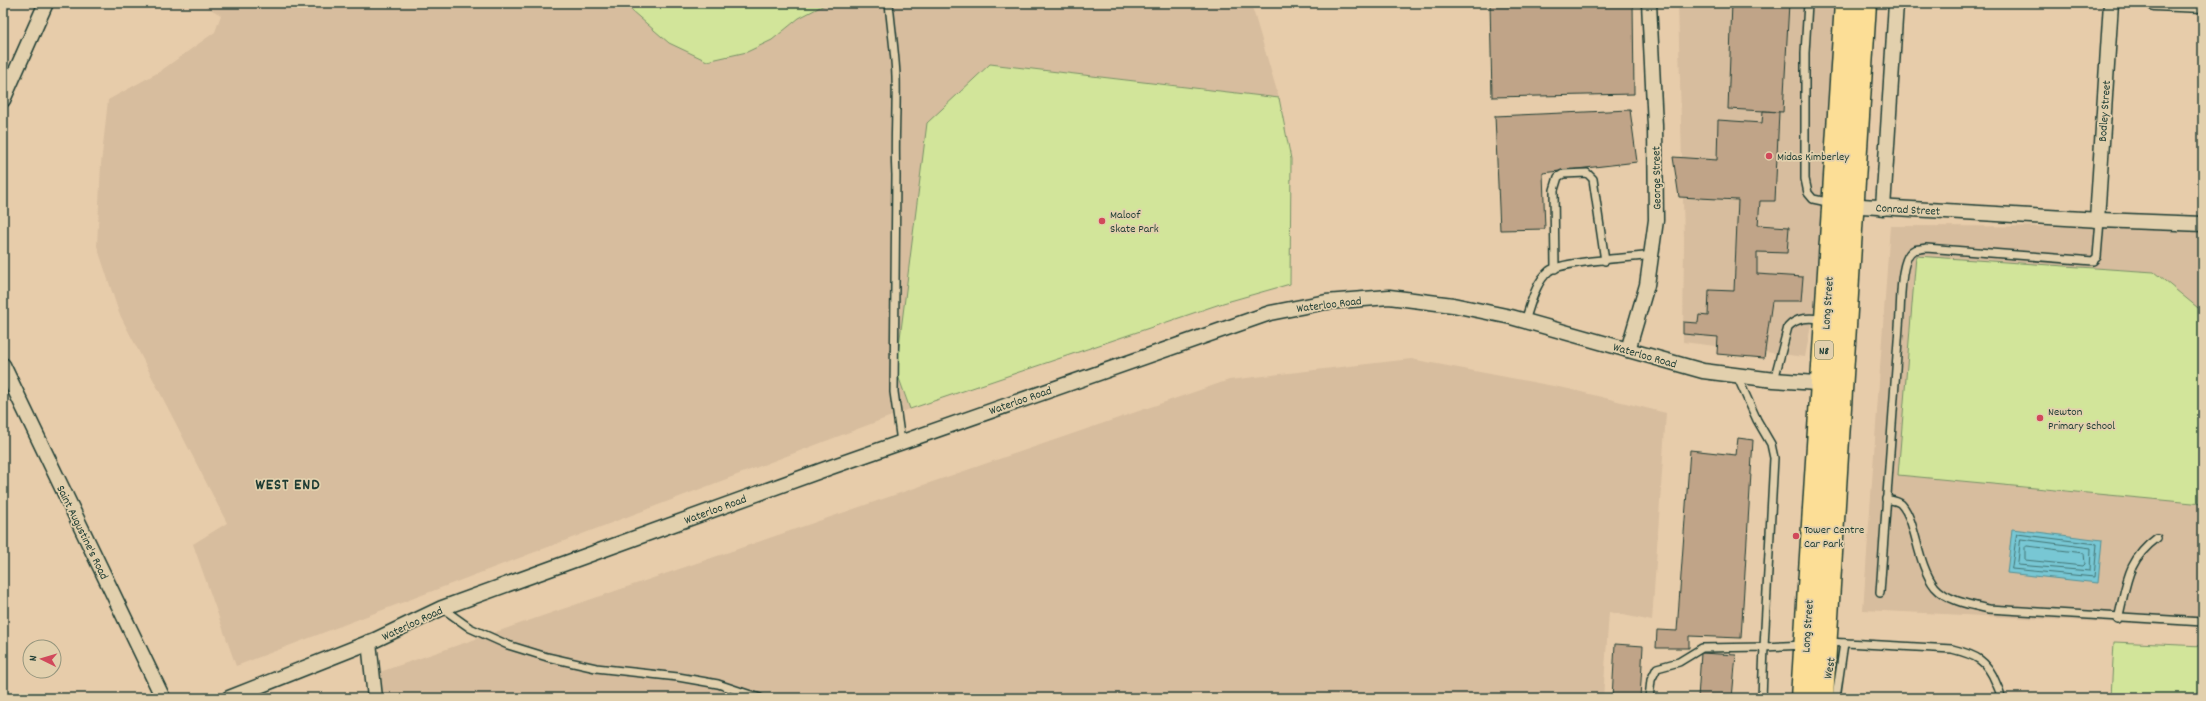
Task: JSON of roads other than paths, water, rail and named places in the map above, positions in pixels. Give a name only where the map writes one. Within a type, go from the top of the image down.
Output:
[{"type":"highway","name":"Long Street","points":[[1822,698],[1821,643],[1831,384],[1843,205],[1846,3]]},
{"type":"highway","name":"Long Street","points":[[1831,384],[1826,319],[1843,205],[1865,3]]},
{"type":"highway","name":"Long Street","points":[[1802,698],[1821,643]]},
{"type":"street","points":[[3,100],[46,3]]},
{"type":"street","name":"George Street","points":[[1628,350],[1647,285],[1653,255],[1656,212],[1649,3]]},
{"type":"street","points":[[1883,208],[1896,3]]},
{"type":"street","name":"Bodley Street","points":[[2099,220],[2111,3]]},
{"type":"street","points":[[2154,3],[2203,5]]},
{"type":"street","name":"Conrad Street","points":[[1843,205],[2099,220],[2203,224]]},
{"type":"street","name":"Waterloo Road","points":[[228,698],[369,642],[442,608],[901,442],[1270,313],[1298,307],[1326,302],[1389,297],[1453,305],[1525,321],[1703,371],[1774,380],[1831,384]]},
{"type":"street","name":"Saint Augustine's Road","points":[[3,365],[163,698]]},
{"type":"street","points":[[369,642],[375,698]]},
{"type":"lane","points":[[889,3],[896,74],[896,120],[894,148],[896,174],[894,392],[901,442]]},
{"type":"lane","name":"Conrad Street","points":[[1808,3],[1805,53],[1805,179],[1808,193],[1813,199],[1843,205]]},
{"type":"lane","points":[[1555,269],[1554,190],[1558,177],[1563,174],[1587,173],[1593,179],[1605,261]]},
{"type":"lane","points":[[1880,593],[1905,259],[1913,250],[1926,248],[2093,261],[2097,257],[2099,220]]},
{"type":"lane","points":[[1525,321],[1534,293],[1541,281],[1550,271],[1565,265],[1653,255]]},
{"type":"lane","points":[[1774,380],[1788,327],[1793,322],[1802,318],[1826,319]]},
{"type":"lane","points":[[1737,376],[1757,420],[1772,444],[1774,458],[1762,698]]},
{"type":"lane","points":[[1886,499],[1900,502],[1906,512],[1923,564],[1935,587],[1949,597],[1966,604],[1988,609],[2118,619],[2203,622]]},
{"type":"lane","points":[[2118,619],[2132,564],[2143,548],[2157,538]]},
{"type":"lane","points":[[442,608],[470,628],[508,644],[547,657],[596,668],[678,677],[718,684],[760,698]]},
{"type":"lane","points":[[1649,698],[1654,672],[1661,666],[1679,662],[1702,648],[1764,647],[1821,643],[1952,649],[1968,653],[1984,661],[1993,675],[2001,698]]},
{"type":"lane","name":"West","points":[[1821,643],[1836,698]]},
{"type":"water","points":[[2012,529],[2102,540],[2098,583],[2007,573]]},
{"type":"place","name":"Midas Kimberley","points":[[1769,156]]},
{"type":"place","name":"Maloof Skate Park","points":[[1102,221]]},
{"type":"place","name":"Newton Primary School","points":[[2040,418]]},
{"type":"place","name":"Tower Centre Car Park","points":[[1796,536]]},
{"type":"district","name":"WEST END","points":[[288,483]]}]
